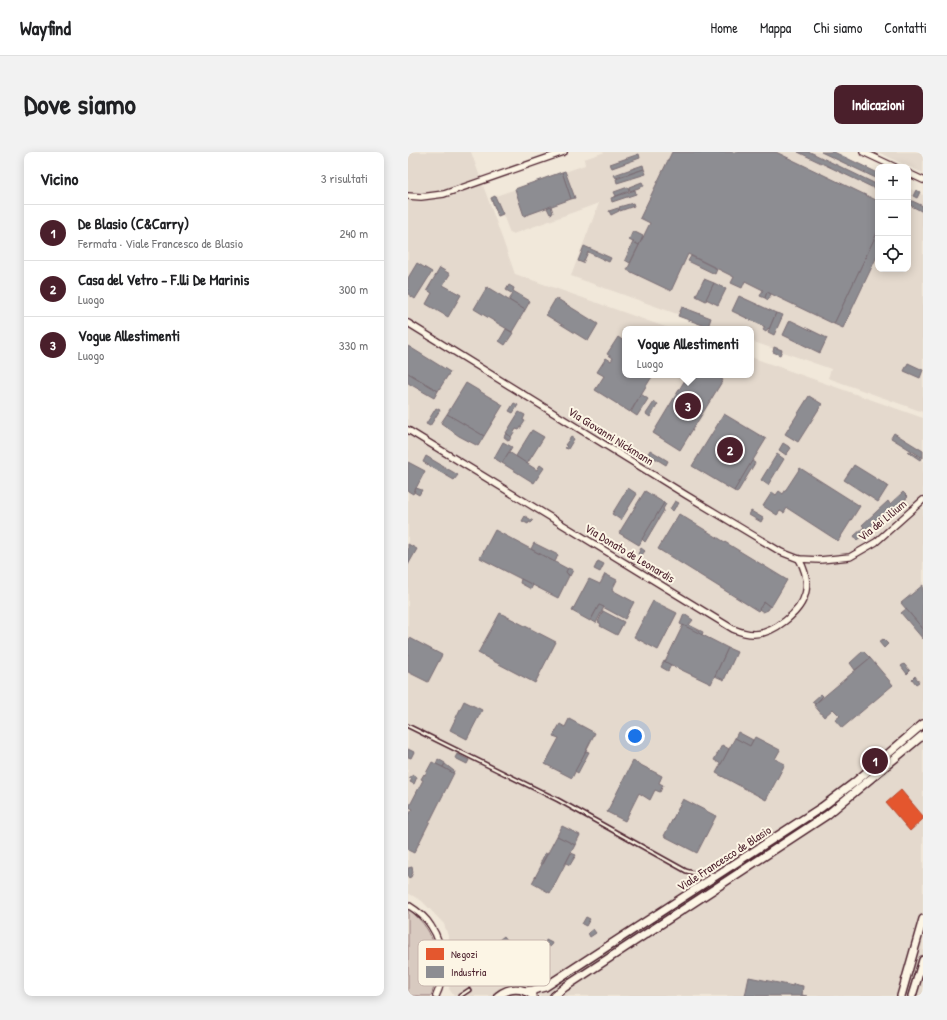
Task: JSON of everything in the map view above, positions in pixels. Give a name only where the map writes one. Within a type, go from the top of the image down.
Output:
[{"type":"street","points":[[408,196],[422,197],[444,194],[564,152]]},
{"type":"street","points":[[863,152],[889,164]]},
{"type":"street","points":[[911,174],[923,180]]},
{"type":"street","name":"Via Giovanni Nickmann","points":[[408,323],[686,495],[782,552],[799,559],[806,560]]},
{"type":"street","name":"Via Donato de Leonardis","points":[[408,430],[726,625],[745,633],[755,634],[774,628],[789,618],[798,609],[803,601],[807,584],[806,575],[799,559]]},
{"type":"street","name":"Via dei Lilium","points":[[806,560],[850,557],[876,542],[923,500]]},
{"type":"street","name":"Viale Francesco de Blasio","points":[[550,984],[822,807],[855,782],[923,724]]},
{"type":"street","name":"Viale Francesco de Blasio","points":[[554,996],[565,987],[827,815],[923,735]]},
{"type":"street","points":[[408,904],[431,926],[438,940]]},
{"type":"street","points":[[901,996],[923,920]]},
{"type":"street","points":[[912,996],[923,960]]},
{"type":"street","points":[[436,996],[439,986]]},
{"type":"street","name":"Viale Francesco de Blasio","points":[[498,996],[511,989],[533,990],[547,986]]},
{"type":"street","points":[[525,990],[533,996]]},
{"type":"lane","points":[[408,726],[437,741],[468,754],[558,800],[686,871],[694,874],[721,873]]},
{"type":"lane","points":[[460,996],[468,990]]},
{"type":"shaded area","points":[[408,152],[471,152],[515,274],[662,326],[622,326],[622,378],[754,378],[754,358],[923,418],[923,996],[454,996],[449,989],[449,986],[550,986],[550,940],[449,940],[444,924],[422,901],[408,893]]},
{"type":"shaded area","points":[[605,152],[833,152],[875,172],[875,272],[911,272],[911,189],[923,195],[923,412],[828,378],[831,369],[754,342],[754,326],[711,326],[571,276],[599,203],[513,234],[510,233],[503,215],[498,217],[490,198],[585,165],[584,159]]},
{"type":"shaded area","points":[[878,152],[923,152],[923,173],[911,167],[911,164],[904,164]]},
{"type":"shaded area","points":[[408,908],[425,926],[432,940],[418,940],[418,986],[434,986],[431,996],[408,996]]},
{"type":"building: Negozi","points":[[901,790],[923,816],[923,819],[910,831],[886,803]]},
{"type":"building: Industria","points":[[672,152],[776,152],[875,200],[875,237],[834,324],[767,292],[765,298],[760,296],[763,290],[745,281],[742,288],[731,283],[734,277],[688,254],[671,291],[627,270],[650,223],[640,218]]},
{"type":"building: Industria","points":[[798,152],[810,152],[875,184],[875,189]]},
{"type":"building: Industria","points":[[821,152],[834,152],[875,172],[875,178]]},
{"type":"building: Industria","points":[[639,154],[640,158],[612,168],[610,164]]},
{"type":"building: Industria","points":[[643,165],[644,169],[616,178],[614,175]]},
{"type":"building: Industria","points":[[644,169],[646,174],[617,183],[616,179]]},
{"type":"building: Industria","points":[[565,171],[575,198],[571,199],[562,172]]},
{"type":"building: Industria","points":[[562,172],[571,199],[524,216],[515,189]]},
{"type":"building: Industria","points":[[642,182],[644,186],[630,191],[629,187]]},
{"type":"building: Industria","points":[[628,187],[629,191],[616,196],[614,192]]},
{"type":"building: Industria","points":[[635,190],[636,194],[612,202],[611,198]]},
{"type":"building: Industria","points":[[916,190],[920,192],[917,198],[913,196]]},
{"type":"building: Industria","points":[[495,196],[503,214],[498,216],[491,198]]},
{"type":"building: Industria","points":[[911,200],[923,206],[923,212],[911,206]]},
{"type":"building: Industria","points":[[633,203],[634,206],[620,211],[619,207]]},
{"type":"building: Industria","points":[[551,206],[553,213],[550,214],[547,208]]},
{"type":"building: Industria","points":[[618,208],[619,211],[611,215],[609,211]]},
{"type":"building: Industria","points":[[633,231],[643,236],[639,245],[629,240]]},
{"type":"building: Industria","points":[[875,237],[875,260],[843,328],[834,324]]},
{"type":"building: Industria","points":[[633,242],[639,245],[630,263],[625,260]]},
{"type":"building: Industria","points":[[584,246],[611,258],[609,262],[588,252],[583,263],[578,261]]},
{"type":"building: Industria","points":[[691,256],[717,269],[715,274],[688,261]]},
{"type":"building: Industria","points":[[417,263],[432,272],[415,299],[408,294],[408,278]]},
{"type":"building: Industria","points":[[440,268],[450,274],[443,285],[461,295],[448,317],[426,304],[432,293],[427,290]]},
{"type":"building: Industria","points":[[704,279],[714,283],[706,301],[696,296]]},
{"type":"building: Industria","points":[[714,283],[726,289],[718,305],[706,299]]},
{"type":"building: Industria","points":[[509,285],[514,288],[513,291],[530,301],[525,310],[509,300],[513,294],[506,290]]},
{"type":"building: Industria","points":[[487,287],[525,310],[512,332],[474,309]]},
{"type":"building: Industria","points":[[767,292],[771,294],[768,300],[765,298]]},
{"type":"building: Industria","points":[[739,296],[776,313],[769,329],[768,328],[766,332],[763,330],[765,327],[732,311]]},
{"type":"building: Industria","points":[[556,298],[598,324],[588,341],[546,315]]},
{"type":"building: Industria","points":[[682,307],[711,318],[708,326],[705,326],[678,316]]},
{"type":"building: Industria","points":[[776,313],[783,315],[774,335],[768,332]]},
{"type":"building: Industria","points":[[790,320],[827,338],[820,353],[783,335]]},
{"type":"building: Industria","points":[[506,329],[513,333],[505,345],[499,341]]},
{"type":"building: Industria","points":[[618,337],[622,340],[622,378],[651,378],[630,412],[595,390],[604,376],[597,372],[606,358],[611,361],[613,358],[607,354]]},
{"type":"building: Industria","points":[[408,346],[450,372],[438,391],[408,373]]},
{"type":"building: Industria","points":[[774,347],[782,350],[780,355],[773,352]]},
{"type":"building: Industria","points":[[908,363],[923,370],[920,378],[904,371]]},
{"type":"building: Industria","points":[[408,373],[438,391],[434,398],[408,383]]},
{"type":"building: Industria","points":[[686,378],[720,378],[723,380],[680,450],[653,433]]},
{"type":"building: Industria","points":[[466,383],[503,405],[484,436],[447,414]]},
{"type":"building: Industria","points":[[641,394],[648,399],[637,416],[631,412]]},
{"type":"building: Industria","points":[[809,396],[822,404],[798,442],[785,434]]},
{"type":"building: Industria","points":[[654,402],[658,404],[650,417],[646,414]]},
{"type":"building: Industria","points":[[514,403],[518,405],[513,413],[509,411]]},
{"type":"building: Industria","points":[[436,408],[440,410],[430,426],[426,424]]},
{"type":"building: Industria","points":[[519,412],[525,415],[523,420],[525,421],[519,430],[516,429],[511,437],[506,433]]},
{"type":"building: Industria","points":[[447,414],[484,436],[478,446],[459,436],[441,423]]},
{"type":"building: Industria","points":[[724,414],[766,439],[734,491],[692,466]]},
{"type":"building: Industria","points":[[532,430],[544,437],[527,464],[516,456]]},
{"type":"building: Industria","points":[[506,433],[511,437],[509,441],[504,437]]},
{"type":"building: Industria","points":[[894,433],[923,451],[923,458],[891,438]]},
{"type":"building: Industria","points":[[571,437],[574,439],[568,449],[565,448],[567,446],[565,445]]},
{"type":"building: Industria","points":[[503,442],[512,447],[502,463],[494,458]]},
{"type":"building: Industria","points":[[783,443],[791,448],[786,455],[779,450]]},
{"type":"building: Industria","points":[[650,450],[668,461],[666,465],[648,454]]},
{"type":"building: Industria","points":[[909,451],[921,458],[920,460],[908,452]]},
{"type":"building: Industria","points":[[509,452],[537,470],[540,465],[544,468],[534,483],[502,463]]},
{"type":"building: Industria","points":[[777,454],[784,459],[768,485],[761,480]]},
{"type":"building: Industria","points":[[426,456],[458,475],[454,480],[423,462]]},
{"type":"building: Industria","points":[[752,461],[755,463],[737,493],[734,491]]},
{"type":"building: Industria","points":[[408,462],[425,471],[413,494],[408,491]]},
{"type":"building: Industria","points":[[854,465],[888,486],[878,502],[844,480]]},
{"type":"building: Industria","points":[[800,468],[860,506],[838,541],[787,508],[784,513],[780,511],[777,515],[763,506],[772,492],[776,495],[779,491],[783,494]]},
{"type":"building: Industria","points":[[416,488],[422,490],[419,495],[414,492]]},
{"type":"building: Industria","points":[[628,488],[637,494],[621,520],[612,514]]},
{"type":"building: Industria","points":[[645,491],[664,503],[639,545],[619,533]]},
{"type":"building: Industria","points":[[903,492],[908,497],[857,540],[854,536],[864,527],[862,525],[888,501],[890,504]]},
{"type":"building: Industria","points":[[675,501],[679,503],[673,511],[670,509]]},
{"type":"building: Industria","points":[[664,503],[666,504],[663,509],[664,510],[645,542],[642,539]]},
{"type":"building: Industria","points":[[751,511],[763,518],[761,522],[749,515]]},
{"type":"building: Industria","points":[[679,514],[787,580],[771,607],[764,602],[758,611],[658,549]]},
{"type":"building: Industria","points":[[525,516],[533,521],[531,523],[529,522],[528,524],[522,521]]},
{"type":"building: Industria","points":[[495,530],[568,569],[566,572],[569,576],[558,598],[480,558]]},
{"type":"building: Industria","points":[[534,543],[558,555],[555,562],[531,549]]},
{"type":"building: Industria","points":[[408,544],[417,549],[408,565]]},
{"type":"building: Industria","points":[[641,548],[645,551],[641,556],[638,554]]},
{"type":"building: Industria","points":[[598,561],[604,564],[600,572],[594,569]]},
{"type":"building: Industria","points":[[568,568],[573,570],[570,576],[566,572]]},
{"type":"building: Industria","points":[[605,574],[617,580],[612,590],[634,602],[625,619],[599,605],[590,621],[572,611],[589,579],[600,584]]},
{"type":"building: Industria","points":[[521,579],[533,585],[531,589],[520,583]]},
{"type":"building: Industria","points":[[923,585],[923,629],[901,603]]},
{"type":"building: Industria","points":[[653,601],[677,613],[658,650],[634,637]]},
{"type":"building: Industria","points":[[764,602],[770,607],[768,610],[763,612],[759,609]]},
{"type":"building: Industria","points":[[599,605],[604,607],[596,623],[591,620]]},
{"type":"building: Industria","points":[[906,609],[923,629],[923,639],[901,613]]},
{"type":"building: Industria","points":[[603,611],[624,622],[617,635],[600,626],[601,624],[598,622]]},
{"type":"building: Industria","points":[[500,613],[556,642],[535,683],[478,653]]},
{"type":"building: Industria","points":[[684,614],[693,620],[689,625],[703,632],[702,635],[680,624]]},
{"type":"building: Industria","points":[[683,625],[728,648],[711,684],[665,662]]},
{"type":"building: Industria","points":[[410,638],[442,655],[428,682],[408,672],[408,641]]},
{"type":"building: Industria","points":[[883,639],[888,644],[884,648],[879,642]]},
{"type":"building: Industria","points":[[728,648],[737,652],[724,680],[715,676]]},
{"type":"building: Industria","points":[[863,651],[870,658],[855,670],[850,663]]},
{"type":"building: Industria","points":[[870,658],[893,685],[842,728],[835,720],[840,716],[833,709],[824,717],[814,705]]},
{"type":"building: Industria","points":[[664,661],[671,665],[668,671],[661,667]]},
{"type":"building: Industria","points":[[904,664],[910,671],[907,674],[901,666]]},
{"type":"building: Industria","points":[[915,676],[919,682],[916,684],[912,679]]},
{"type":"building: Industria","points":[[821,694],[823,696],[815,704],[812,702]]},
{"type":"building: Industria","points":[[464,701],[482,710],[467,739],[450,730]]},
{"type":"building: Industria","points":[[569,719],[595,733],[572,778],[545,764],[559,738],[553,736],[560,724],[565,727]]},
{"type":"building: Industria","points":[[738,732],[753,740],[750,746],[735,738]]},
{"type":"building: Industria","points":[[755,737],[780,750],[775,759],[785,764],[766,800],[716,773],[735,738],[750,746]]},
{"type":"building: Industria","points":[[722,745],[729,749],[721,764],[714,760]]},
{"type":"building: Industria","points":[[408,749],[414,752],[411,758],[408,757]]},
{"type":"building: Industria","points":[[586,751],[589,752],[578,773],[575,771]]},
{"type":"building: Industria","points":[[457,754],[469,760],[467,764],[455,758]]},
{"type":"building: Industria","points":[[438,759],[445,763],[443,767],[436,764]]},
{"type":"building: Industria","points":[[633,761],[662,776],[659,783],[663,785],[660,792],[655,790],[650,800],[639,793],[625,821],[607,812]]},
{"type":"building: Industria","points":[[432,762],[454,773],[414,853],[408,850],[408,815],[413,809],[409,807],[423,780],[421,779]]},
{"type":"building: Industria","points":[[445,764],[454,771],[453,773],[443,767]]},
{"type":"building: Industria","points":[[413,775],[417,777],[414,784],[410,782],[412,779],[409,778]]},
{"type":"building: Industria","points":[[683,799],[716,816],[697,853],[664,836]]},
{"type":"building: Industria","points":[[562,826],[580,835],[575,845],[557,836]]},
{"type":"building: Industria","points":[[557,836],[575,845],[550,893],[532,883]]},
{"type":"building: Industria","points":[[545,853],[547,854],[541,865],[540,864]]},
{"type":"building: Industria","points":[[571,853],[576,855],[570,865],[566,863]]},
{"type":"building: Industria","points":[[412,867],[413,872],[411,877],[408,878],[408,868]]},
{"type":"building: Industria","points":[[586,917],[590,919],[586,926],[582,924]]},
{"type":"building: Industria","points":[[593,929],[596,933],[590,937],[588,933]]},
{"type":"building: Industria","points":[[504,936],[507,940],[499,940]]},
{"type":"building: Industria","points":[[749,977],[793,986],[793,984],[803,986],[802,995],[807,996],[745,996]]},
{"type":"place","name":"Vogue Allestimenti","points":[[688,406]]},
{"type":"place","name":"Casa del Vetro - F.lli De Marinis","points":[[730,450]]},
{"type":"place","name":"De Blasio (C&Carry)","points":[[875,761]]}]
